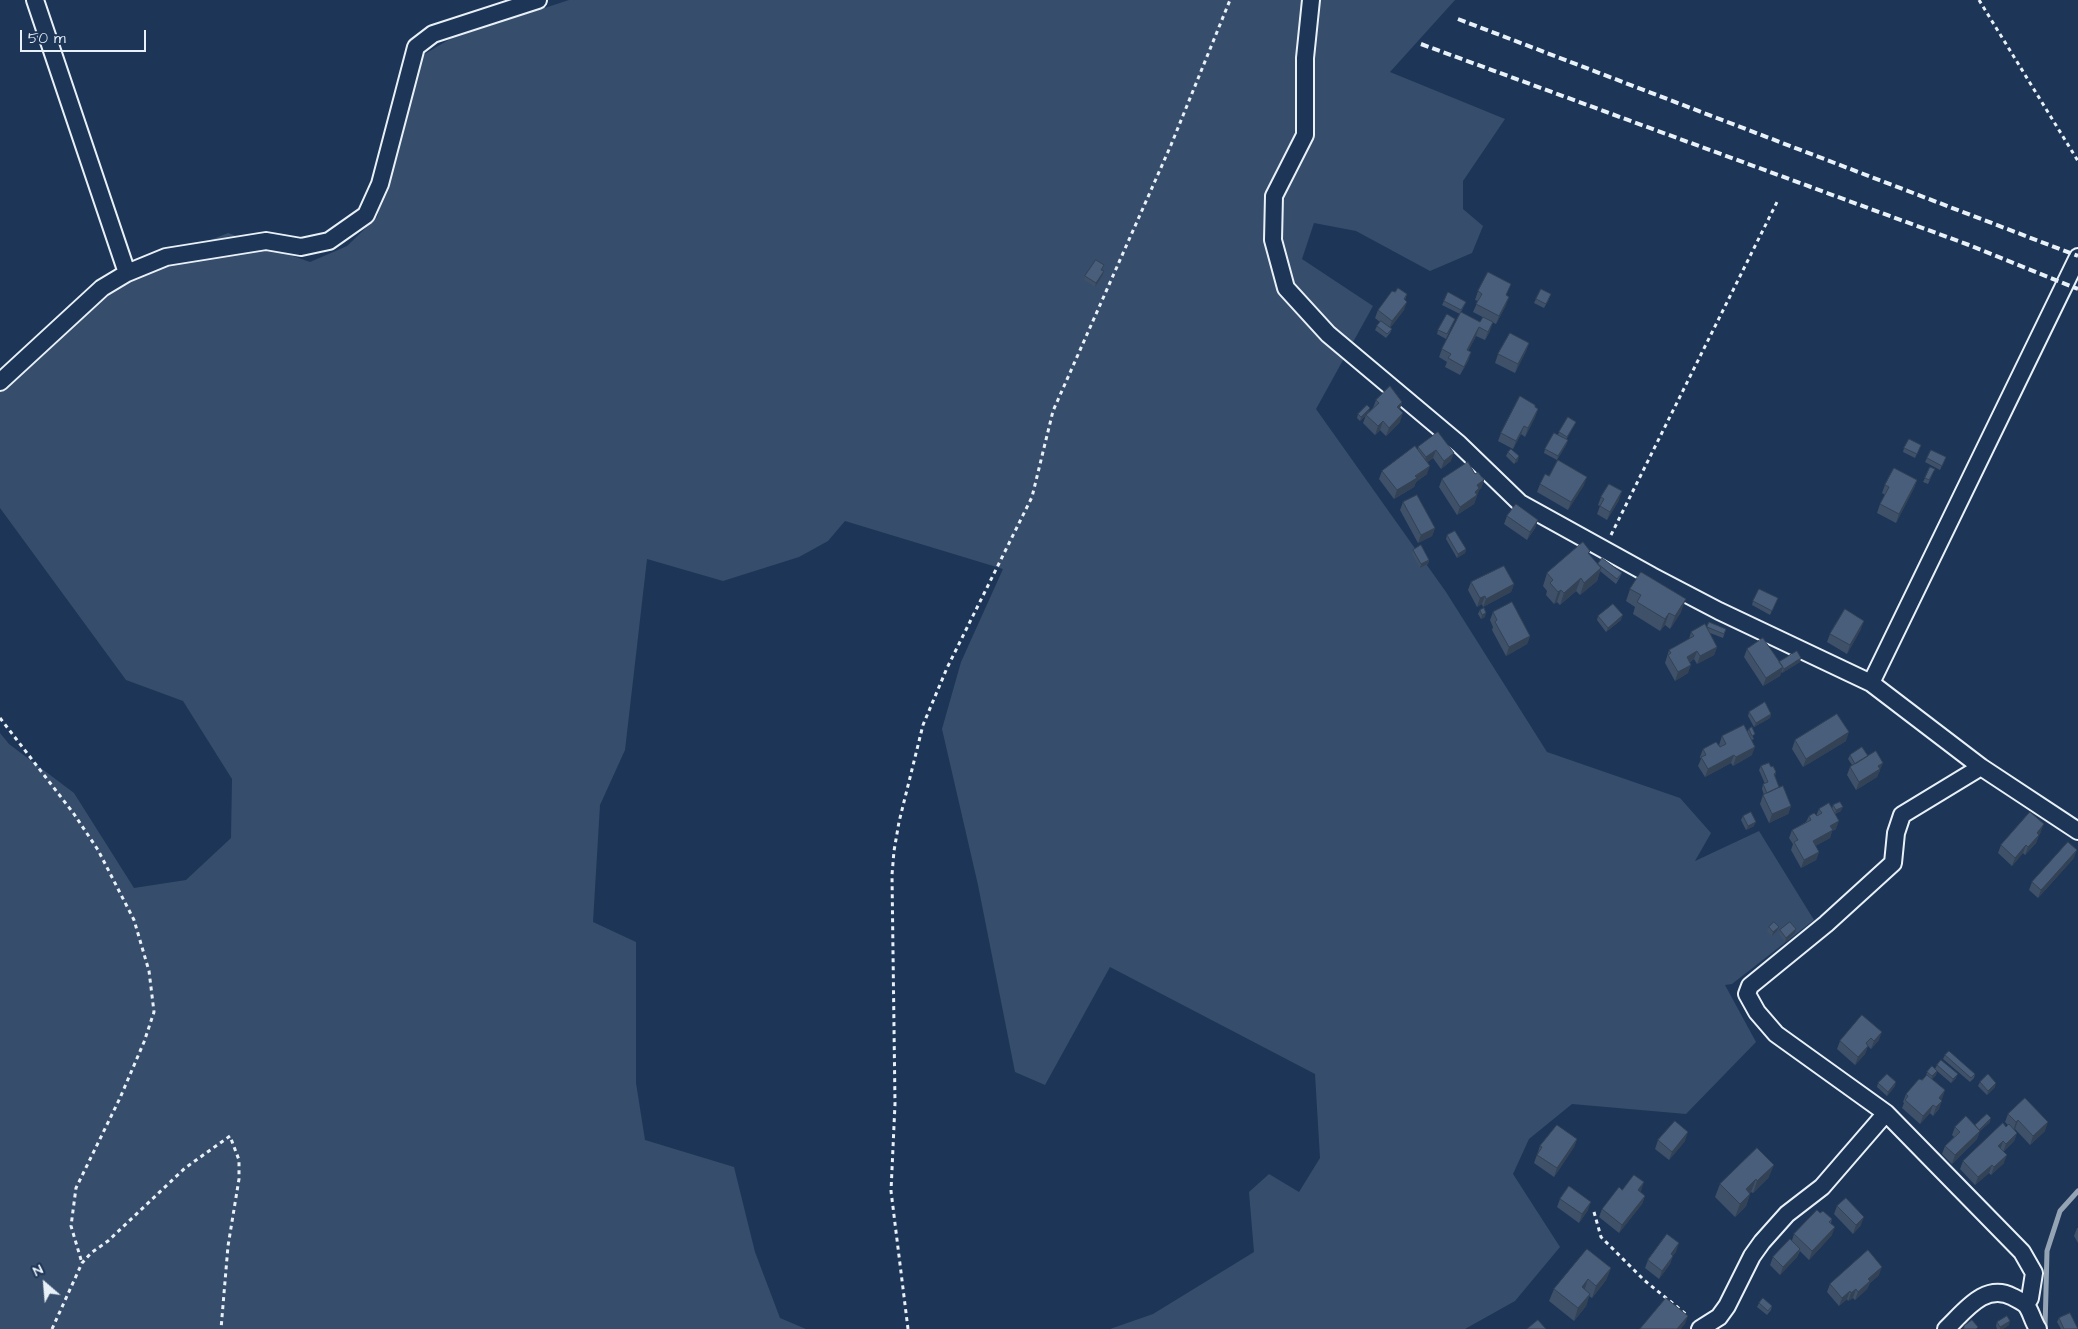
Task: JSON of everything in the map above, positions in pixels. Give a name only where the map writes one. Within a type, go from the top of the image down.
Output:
[{"type":"street","points":[[35,0],[127,273]]},
{"type":"street","points":[[0,382],[102,288],[127,273],[166,257],[266,241],[301,247],[329,241],[366,214],[376,192],[416,47],[433,34],[538,0]]},
{"type":"street","points":[[1311,0],[1305,58],[1305,135],[1274,196],[1273,240],[1286,288],[1328,334],[1458,444],[1520,502],[1719,611],[1871,683],[1981,767],[2078,831]]},
{"type":"street","points":[[1871,683],[2078,258]]},
{"type":"street","points":[[1981,767],[1902,815],[1896,833],[1893,863],[1826,924],[1750,986],[1747,994],[1757,1012],[1776,1034],[1886,1113],[2022,1252],[2034,1273],[2030,1298],[2026,1305]]},
{"type":"street","points":[[1701,1329],[1715,1321],[1723,1312],[1752,1256],[1762,1242],[1787,1214],[1822,1187],[1886,1113]]},
{"type":"street","points":[[1946,1329],[1981,1296],[1991,1292],[2002,1292],[2026,1305],[2032,1322],[2038,1329]]},
{"type":"path","points":[[908,1329],[891,1191],[894,1104],[892,874],[899,822],[923,726],[947,668],[1032,497],[1053,411],[1171,145],[1230,0]]},
{"type":"path","points":[[1979,0],[2078,161]]},
{"type":"path","points":[[1604,549],[1778,200]]},
{"type":"path","points":[[0,718],[74,814],[98,850],[134,920],[149,971],[154,1012],[144,1042],[120,1098],[76,1188],[71,1226],[82,1262]]},
{"type":"path","points":[[52,1329],[82,1262],[186,1168],[230,1136],[240,1160],[239,1179],[228,1246],[221,1329]]},
{"type":"path","points":[[1594,1212],[1601,1237],[1644,1280],[1701,1329]]},
{"type":"shaded area","points":[[569,0],[1455,0],[1390,72],[1505,119],[1463,181],[1463,209],[1483,226],[1472,253],[1430,271],[1356,231],[1314,223],[1302,259],[1373,306],[1316,409],[1446,592],[1547,752],[1680,798],[1711,833],[1695,861],[1759,831],[1814,920],[1732,984],[1725,985],[1756,1042],[1686,1114],[1572,1104],[1529,1139],[1513,1174],[1560,1247],[1515,1301],[1465,1329],[1110,1329],[1153,1314],[1254,1252],[1249,1192],[1269,1174],[1299,1192],[1320,1158],[1315,1074],[1110,967],[1045,1085],[1015,1072],[978,885],[942,729],[961,662],[1003,569],[845,521],[828,541],[799,557],[723,581],[647,559],[625,750],[600,805],[593,922],[636,942],[636,1083],[645,1140],[734,1167],[755,1252],[780,1318],[806,1329],[0,1329],[0,733],[9,744],[74,793],[134,888],[186,880],[231,838],[232,779],[183,701],[126,680],[0,508],[0,373],[123,275],[228,233],[310,262],[347,246],[377,217],[423,55],[450,39]]},
{"type":"building","points":[[1096,260],[1104,265],[1101,270],[1104,271],[1096,283],[1085,276]]},
{"type":"building","points":[[1488,272],[1511,284],[1506,295],[1509,297],[1499,316],[1476,304],[1482,294],[1478,291]]},
{"type":"building","points":[[1398,288],[1407,294],[1404,299],[1407,302],[1392,321],[1378,310],[1392,291],[1395,292]]},
{"type":"building","points":[[1541,289],[1551,294],[1546,304],[1536,299]]},
{"type":"building","points":[[1448,292],[1466,302],[1461,310],[1444,301]]},
{"type":"building","points":[[1461,312],[1480,322],[1483,317],[1493,322],[1488,332],[1479,327],[1467,350],[1471,352],[1464,367],[1448,358],[1451,354],[1442,349]]},
{"type":"building","points":[[1447,314],[1455,319],[1447,334],[1438,330]]},
{"type":"building","points":[[1381,321],[1392,329],[1387,334],[1377,326]]},
{"type":"building","points":[[1510,333],[1529,343],[1518,364],[1498,354]]},
{"type":"building","points":[[1390,386],[1402,402],[1397,407],[1403,413],[1389,428],[1383,421],[1378,426],[1366,415],[1379,403],[1376,400]]},
{"type":"building","points":[[1520,396],[1538,409],[1528,428],[1524,426],[1516,441],[1501,433]]},
{"type":"building","points":[[1367,405],[1370,408],[1361,417],[1358,414]]},
{"type":"building","points":[[1568,417],[1576,422],[1567,437],[1559,432]]},
{"type":"building","points":[[1438,432],[1454,453],[1444,461],[1436,450],[1426,457],[1418,447]]},
{"type":"building","points":[[1554,433],[1568,440],[1558,456],[1545,449]]},
{"type":"building","points":[[1909,439],[1921,445],[1917,454],[1904,448]]},
{"type":"building","points":[[1415,446],[1430,466],[1415,476],[1417,478],[1397,490],[1382,471]]},
{"type":"building","points":[[1511,449],[1519,456],[1516,460],[1508,452]]},
{"type":"building","points":[[1931,450],[1946,457],[1942,466],[1927,458]]},
{"type":"building","points":[[1558,460],[1587,477],[1571,502],[1540,484],[1545,474],[1549,476]]},
{"type":"building","points":[[1468,462],[1475,474],[1478,472],[1484,480],[1477,485],[1479,488],[1475,492],[1477,495],[1460,507],[1442,479]]},
{"type":"building","points":[[1930,467],[1935,469],[1929,480],[1925,478]]},
{"type":"building","points":[[1894,468],[1917,480],[1899,514],[1880,504],[1889,487],[1885,485]]},
{"type":"building","points":[[1609,484],[1622,491],[1610,512],[1600,506],[1604,499],[1601,497]]},
{"type":"building","points":[[1417,495],[1435,528],[1421,535],[1403,502]]},
{"type":"building","points":[[1516,504],[1538,520],[1530,532],[1507,516]]},
{"type":"building","points":[[1455,531],[1466,549],[1458,554],[1447,535]]},
{"type":"building","points":[[1583,542],[1590,551],[1588,553],[1601,568],[1584,583],[1581,578],[1564,593],[1561,590],[1558,592],[1550,583],[1553,580],[1547,573]]},
{"type":"building","points":[[1421,545],[1429,560],[1421,564],[1413,550]]},
{"type":"building","points":[[1602,558],[1622,573],[1617,579],[1598,564]]},
{"type":"building","points":[[1504,566],[1514,584],[1486,599],[1485,596],[1480,598],[1471,582]]},
{"type":"building","points":[[1641,572],[1686,599],[1675,616],[1669,613],[1665,619],[1637,602],[1641,595],[1630,589]]},
{"type":"building","points":[[1759,589],[1778,598],[1772,611],[1753,601]]},
{"type":"building","points":[[1512,602],[1530,636],[1509,647],[1495,622],[1497,620],[1493,612]]},
{"type":"building","points":[[1613,604],[1623,615],[1608,628],[1598,616]]},
{"type":"building","points":[[1484,608],[1486,613],[1482,615],[1480,610]]},
{"type":"building","points":[[1845,609],[1864,621],[1850,645],[1830,634]]},
{"type":"building","points":[[1709,622],[1726,629],[1724,634],[1707,627]]},
{"type":"building","points":[[1705,624],[1717,647],[1700,656],[1697,651],[1687,657],[1691,665],[1678,672],[1668,655],[1671,653],[1669,650],[1694,636],[1691,632]]},
{"type":"building","points":[[1763,638],[1783,667],[1766,678],[1747,649]]},
{"type":"building","points":[[1797,651],[1801,658],[1784,669],[1779,662]]},
{"type":"building","points":[[1765,702],[1771,714],[1756,723],[1749,712]]},
{"type":"building","points":[[1837,714],[1849,732],[1806,759],[1795,740]]},
{"type":"building","points":[[1744,725],[1755,747],[1736,757],[1734,755],[1708,769],[1701,757],[1706,755],[1703,749],[1716,742],[1720,747],[1726,744],[1722,736]]},
{"type":"building","points":[[1752,727],[1755,734],[1752,736],[1749,729]]},
{"type":"building","points":[[1862,747],[1868,756],[1855,764],[1850,755]]},
{"type":"building","points":[[1876,751],[1883,763],[1878,766],[1880,769],[1859,782],[1850,767]]},
{"type":"building","points":[[1769,763],[1776,772],[1774,774],[1779,787],[1767,793],[1763,784],[1768,782],[1761,766]]},
{"type":"building","points":[[1783,786],[1791,806],[1772,814],[1763,795]]},
{"type":"building","points":[[1840,802],[1843,807],[1836,810],[1833,805]]},
{"type":"building","points":[[1829,803],[1839,821],[1830,826],[1833,830],[1813,841],[1819,852],[1804,860],[1794,842],[1798,840],[1792,830],[1811,820],[1809,816],[1814,813],[1817,816],[1822,813],[1819,809]]},
{"type":"building","points":[[1751,812],[1756,822],[1748,826],[1743,816]]},
{"type":"building","points":[[2030,812],[2044,824],[2037,833],[2039,835],[2028,847],[2026,845],[2015,858],[2001,845]]},
{"type":"building","points":[[2068,842],[2077,850],[2041,890],[2032,882]]},
{"type":"building","points":[[1774,922],[1779,927],[1773,932],[1769,927]]},
{"type":"building","points":[[1790,922],[1796,929],[1786,938],[1780,930]]},
{"type":"building","points":[[1862,1015],[1882,1032],[1874,1041],[1871,1038],[1866,1043],[1868,1046],[1858,1057],[1840,1041]]},
{"type":"building","points":[[1949,1051],[1975,1074],[1971,1078],[1945,1055]]},
{"type":"building","points":[[1941,1060],[1958,1074],[1953,1079],[1937,1065]]},
{"type":"building","points":[[1932,1066],[1937,1071],[1932,1076],[1927,1072]]},
{"type":"building","points":[[1887,1074],[1896,1082],[1888,1092],[1878,1083]]},
{"type":"building","points":[[1988,1074],[1996,1083],[1988,1091],[1980,1082]]},
{"type":"building","points":[[1927,1075],[1945,1090],[1939,1098],[1942,1101],[1936,1107],[1933,1105],[1923,1116],[1905,1100],[1908,1096],[1906,1094],[1919,1079],[1922,1080]]},
{"type":"building","points":[[2025,1098],[2048,1122],[2033,1136],[2018,1120],[2016,1122],[2008,1114]]},
{"type":"building","points":[[1987,1114],[1991,1118],[1979,1130],[1975,1125]]},
{"type":"building","points":[[1966,1116],[1980,1131],[1955,1155],[1945,1146],[1960,1132],[1955,1127]]},
{"type":"building","points":[[1675,1121],[1688,1132],[1672,1152],[1658,1140]]},
{"type":"building","points":[[2003,1123],[2006,1127],[2009,1124],[2017,1133],[2006,1144],[2003,1141],[1998,1146],[2007,1155],[1994,1167],[1992,1165],[1978,1177],[1963,1161]]},
{"type":"building","points":[[1557,1125],[1577,1139],[1557,1168],[1537,1155],[1542,1147],[1540,1146]]},
{"type":"building","points":[[1757,1148],[1774,1165],[1746,1189],[1750,1194],[1740,1204],[1720,1184]]},
{"type":"building","points":[[1634,1175],[1644,1182],[1638,1190],[1645,1196],[1622,1225],[1602,1209],[1619,1187],[1622,1190]]},
{"type":"building","points":[[1569,1186],[1591,1202],[1582,1214],[1560,1199]]},
{"type":"building","points":[[1846,1198],[1864,1217],[1856,1225],[1837,1206]]},
{"type":"building","points":[[1817,1210],[1820,1213],[1823,1211],[1832,1219],[1829,1222],[1835,1227],[1812,1251],[1794,1234]]},
{"type":"building","points":[[1667,1234],[1679,1243],[1671,1254],[1673,1256],[1662,1271],[1648,1260]]},
{"type":"building","points":[[1790,1239],[1800,1249],[1783,1267],[1773,1257]]},
{"type":"building","points":[[1587,1249],[1611,1268],[1596,1286],[1588,1279],[1582,1287],[1590,1294],[1578,1308],[1554,1289]]},
{"type":"building","points":[[1868,1250],[1882,1267],[1868,1279],[1870,1281],[1858,1292],[1856,1289],[1851,1293],[1850,1291],[1842,1298],[1830,1284]]},
{"type":"building","points":[[1666,1298],[1688,1316],[1677,1329],[1640,1329]]},
{"type":"building","points":[[1763,1298],[1772,1306],[1768,1311],[1759,1303]]},
{"type":"building","points":[[2070,1313],[2078,1329],[2064,1329],[2059,1318]]},
{"type":"building","points":[[2007,1316],[2010,1321],[2000,1327],[1997,1322]]},
{"type":"building","points":[[1538,1320],[1546,1329],[1527,1329]]},
{"type":"building","points":[[1972,1320],[1978,1327],[1976,1329],[1964,1329],[1964,1326]]},
{"type":"waterway","points":[[2045,1329],[2047,1251],[2060,1211],[2078,1191]]},
{"type":"railway","points":[[1458,19],[2078,256]]},
{"type":"railway","points":[[1421,44],[1969,245],[2078,289]]}]
